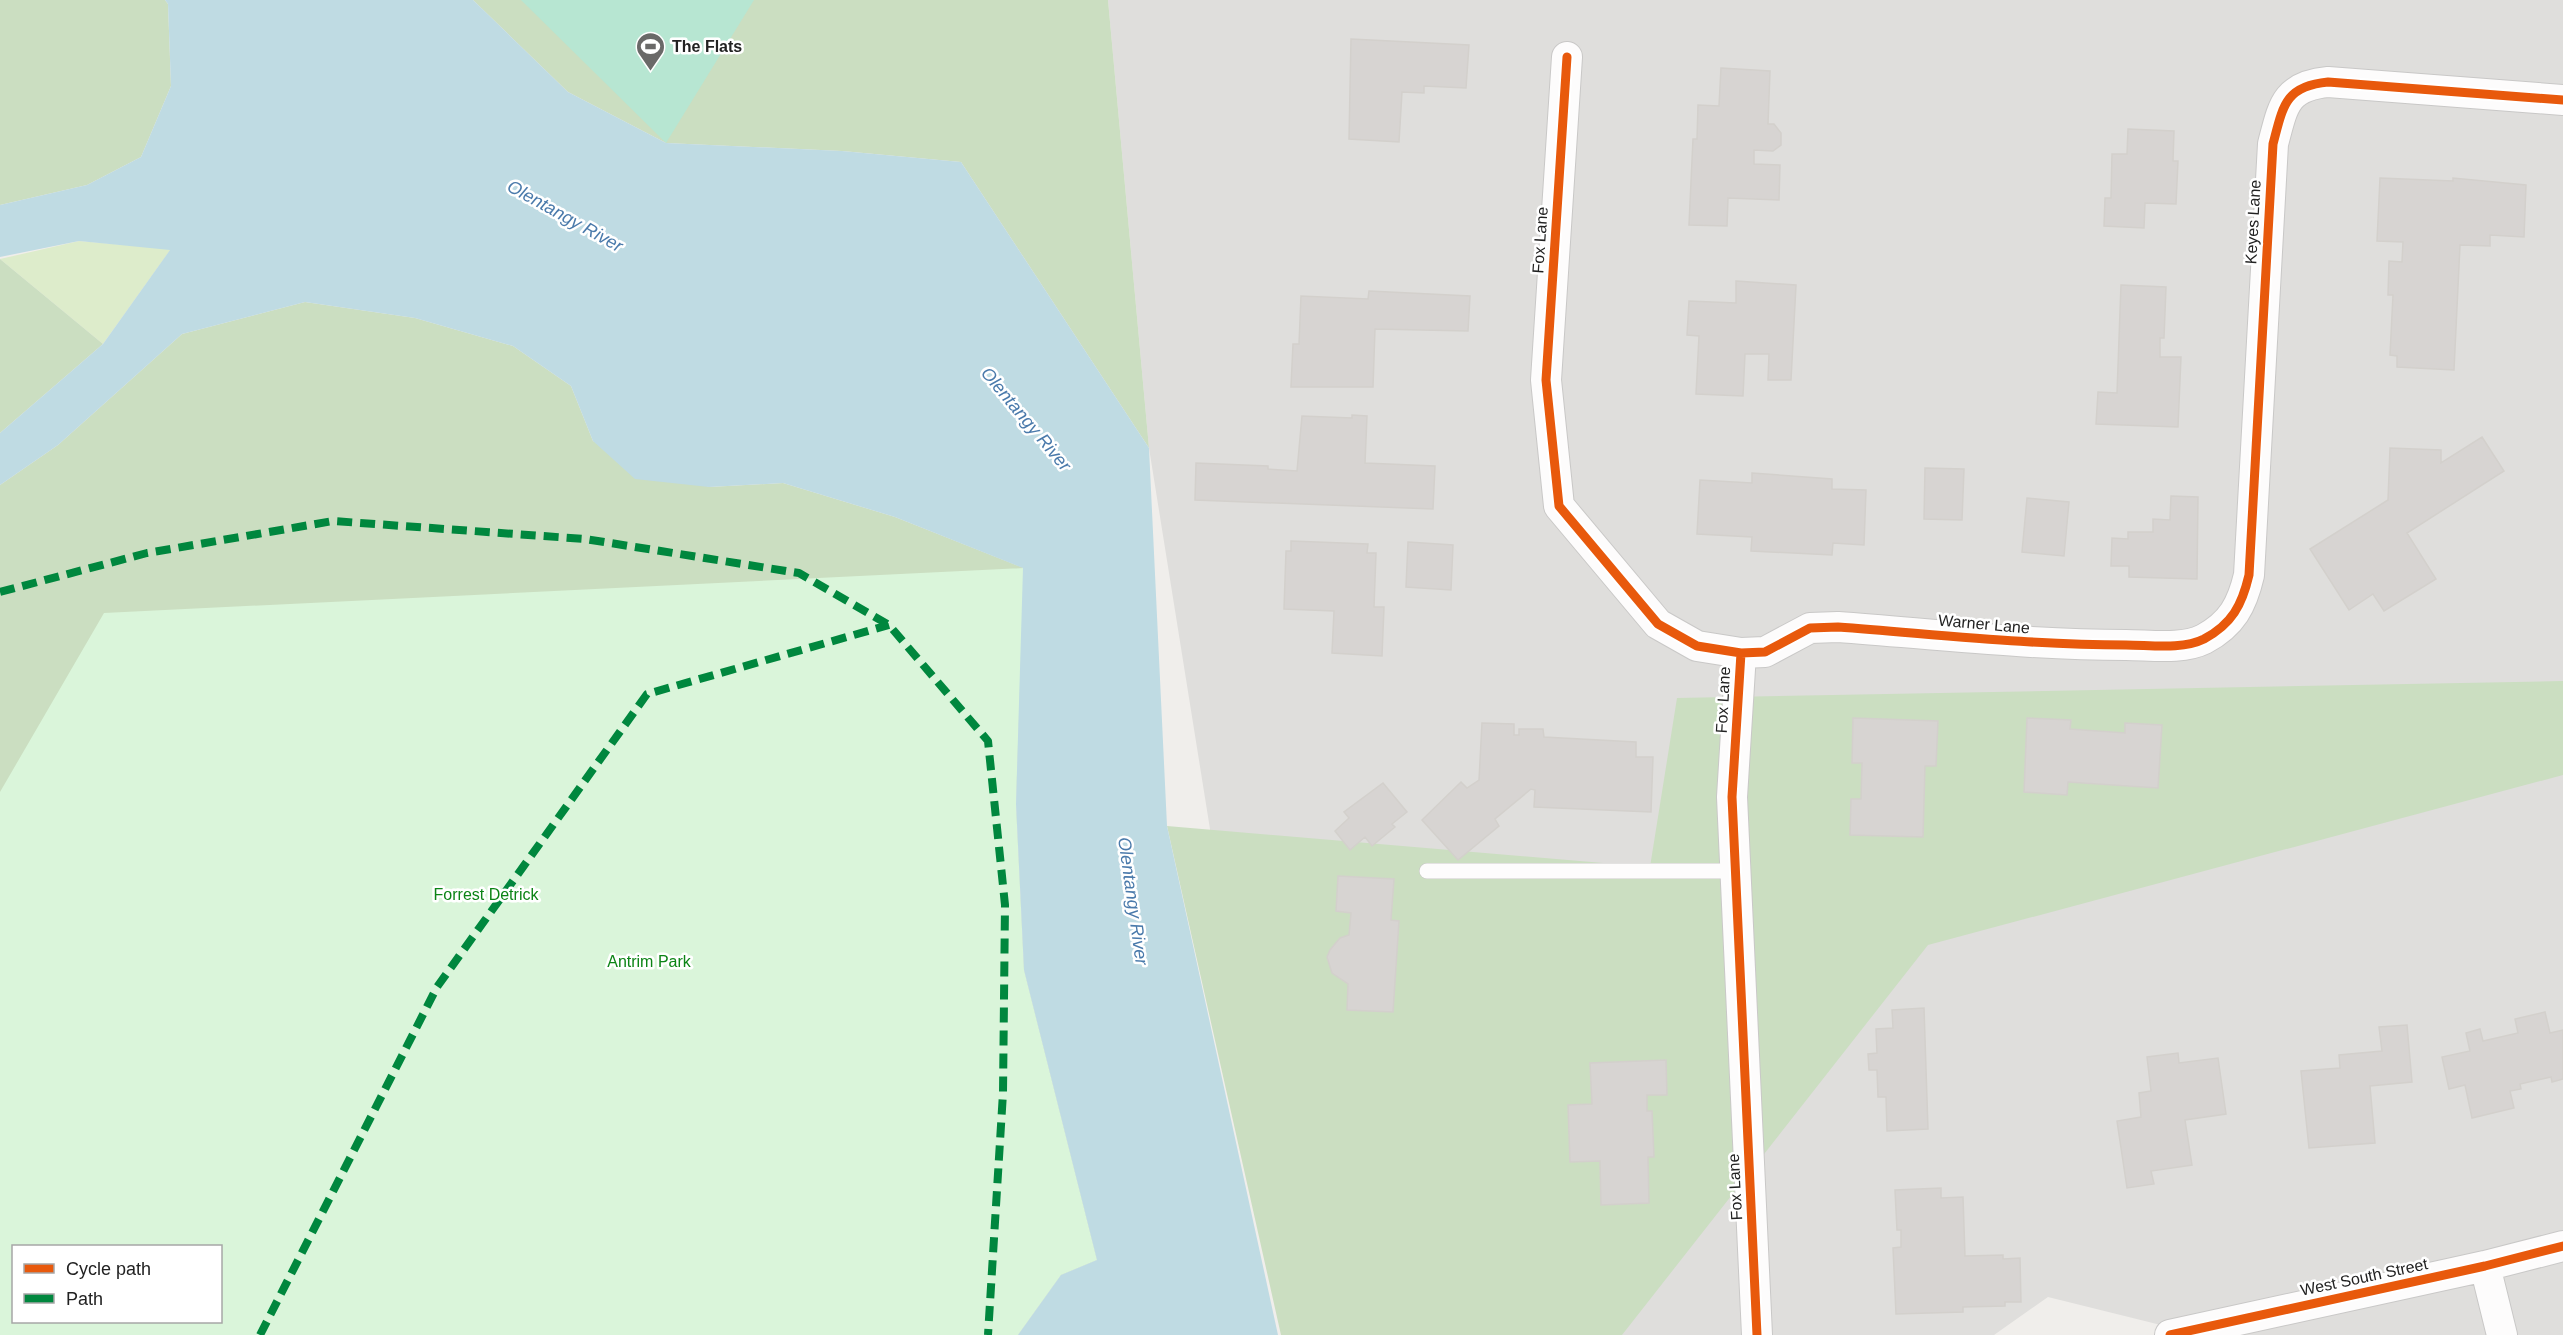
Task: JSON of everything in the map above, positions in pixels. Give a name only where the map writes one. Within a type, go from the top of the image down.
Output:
[{"type":"street","name":"Fox Lane","points":[[1567,57],[1546,380],[1559,506],[1658,624],[1697,645],[1741,653],[1732,797],[1757,1335]]},
{"type":"street","name":"Keyes Lane","points":[[2225,625],[2242,602],[2250,575],[2273,144],[2282,110],[2292,93],[2309,84],[2328,82],[2563,100]]},
{"type":"street","name":"Warner Lane","points":[[1741,653],[1765,652],[1810,628],[1838,627],[2055,645],[2174,645],[2202,640],[2225,625]]},
{"type":"street","name":"West South Street","points":[[2170,1335],[2485,1266],[2563,1246]]},
{"type":"street","points":[[2485,1266],[2502,1335]]},
{"type":"lane","points":[[1427,871],[1736,871]]},
{"type":"shaded area","points":[[1108,0],[2563,0],[2563,1335],[2174,1335],[2185,1331],[2048,1297],[1994,1335],[1291,1335],[1149,448]]},
{"type":"green space","points":[[0,0],[165,0],[168,4],[171,86],[141,157],[87,185],[0,205]]},
{"type":"green space","points":[[473,0],[1108,0],[1149,448],[961,162],[842,151],[666,143],[568,92]]},
{"type":"green space","name":"The Flats","points":[[521,0],[754,0],[666,143]]},
{"type":"green space","points":[[79,241],[171,249],[103,344],[0,259]]},
{"type":"green space","points":[[0,259],[103,344],[0,433]]},
{"type":"green space","name":"Antrim Park","points":[[305,302],[415,318],[513,346],[571,386],[593,441],[709,487],[783,483],[895,517],[1024,568],[1016,804],[1024,970],[1097,1260],[1061,1275],[1018,1335],[0,1335],[0,485],[58,445],[182,334]]},
{"type":"green space","name":"Antrim Park","points":[[1024,568],[1016,804],[1024,970],[1097,1260],[1061,1275],[1018,1335],[0,1335],[0,792],[104,613]]},
{"type":"green space","points":[[2563,681],[2563,775],[1928,945],[1622,1335],[1281,1335],[1167,826],[1650,867],[1677,698]]},
{"type":"water","name":"Olentangy River","points":[[165,0],[473,0],[568,92],[666,143],[842,151],[961,162],[1149,448],[1167,826],[1278,1335],[1018,1335],[1061,1275],[1097,1260],[1024,970],[1016,804],[1023,568],[895,517],[783,483],[709,487],[635,479],[593,441],[571,386],[513,346],[415,318],[305,302],[182,334],[58,445],[0,485],[0,433],[103,344],[170,250],[79,241],[0,257],[0,205],[87,185],[141,157],[171,86],[168,4]]},
{"type":"building","points":[[1351,39],[1469,45],[1466,88],[1424,86],[1424,93],[1402,92],[1399,142],[1349,139]]},
{"type":"building","points":[[1721,68],[1770,71],[1768,124],[1774,124],[1781,133],[1781,145],[1773,151],[1754,150],[1754,164],[1780,165],[1779,200],[1728,198],[1727,226],[1689,225],[1693,139],[1697,139],[1698,105],[1719,106]]},
{"type":"building","points":[[2128,129],[2174,131],[2173,161],[2178,161],[2176,204],[2145,203],[2144,228],[2104,226],[2105,198],[2111,198],[2112,154],[2127,154]]},
{"type":"building","points":[[2380,178],[2453,181],[2453,178],[2526,185],[2524,237],[2490,235],[2490,246],[2460,245],[2454,370],[2397,367],[2397,356],[2390,355],[2393,295],[2388,295],[2389,261],[2402,262],[2403,242],[2377,241]]},
{"type":"building","points":[[1736,281],[1796,285],[1791,380],[1768,380],[1769,354],[1745,354],[1743,396],[1696,394],[1699,336],[1687,335],[1689,301],[1736,303]]},
{"type":"building","points":[[2121,285],[2166,287],[2164,338],[2160,338],[2160,357],[2181,357],[2178,427],[2096,424],[2098,392],[2117,393]]},
{"type":"building","points":[[1369,291],[1470,296],[1468,331],[1375,329],[1373,387],[1291,387],[1293,344],[1299,344],[1301,296],[1368,299]]},
{"type":"building","points":[[1352,415],[1367,416],[1365,463],[1435,466],[1433,509],[1195,500],[1196,463],[1268,466],[1268,469],[1297,471],[1302,416],[1352,418]]},
{"type":"building","points":[[2482,437],[2504,471],[2407,533],[2436,579],[2384,611],[2373,594],[2349,610],[2310,549],[2388,500],[2390,448],[2441,450],[2441,463]]},
{"type":"building","points":[[1925,468],[1964,469],[1962,520],[1924,519]]},
{"type":"building","points":[[1752,473],[1832,479],[1832,489],[1866,490],[1864,545],[1833,543],[1832,555],[1751,551],[1752,537],[1697,534],[1700,480],[1752,483]]},
{"type":"building","points":[[2171,496],[2198,497],[2197,579],[2129,577],[2129,566],[2111,566],[2112,538],[2128,539],[2128,532],[2153,532],[2153,519],[2170,520]]},
{"type":"building","points":[[2027,498],[2069,502],[2064,556],[2022,552]]},
{"type":"building","points":[[1291,541],[1368,544],[1367,553],[1376,553],[1374,607],[1384,607],[1382,656],[1332,653],[1334,611],[1284,609],[1286,551],[1291,551]]},
{"type":"building","points":[[1408,542],[1453,545],[1451,590],[1406,587]]},
{"type":"building","points":[[1853,718],[1938,721],[1936,766],[1925,766],[1923,837],[1850,835],[1851,799],[1861,799],[1862,763],[1852,763]]},
{"type":"building","points":[[2027,718],[2071,720],[2070,729],[2125,733],[2125,723],[2162,725],[2158,788],[2068,782],[2067,795],[2024,792]]},
{"type":"building","points":[[1482,723],[1514,724],[1514,735],[1519,735],[1519,729],[1543,729],[1544,737],[1636,742],[1636,757],[1653,757],[1651,812],[1534,807],[1535,790],[1531,789],[1495,819],[1499,826],[1458,860],[1422,820],[1461,782],[1467,788],[1479,780]]},
{"type":"building","points":[[1383,783],[1407,812],[1392,824],[1395,827],[1372,846],[1365,837],[1350,850],[1335,831],[1349,818],[1344,812]]},
{"type":"building","points":[[1338,876],[1394,879],[1391,920],[1399,921],[1393,1012],[1347,1010],[1348,984],[1332,973],[1327,957],[1340,938],[1349,935],[1351,913],[1336,911]]},
{"type":"building","points":[[1924,1008],[1928,1129],[1887,1131],[1886,1097],[1878,1097],[1877,1070],[1869,1070],[1868,1054],[1877,1053],[1876,1029],[1893,1028],[1892,1010]]},
{"type":"building","points":[[2545,1012],[2550,1033],[2563,1030],[2563,1079],[2552,1082],[2551,1077],[2520,1084],[2521,1089],[2510,1091],[2514,1108],[2472,1118],[2465,1085],[2449,1089],[2442,1057],[2470,1051],[2466,1033],[2480,1029],[2483,1041],[2518,1033],[2515,1019]]},
{"type":"building","points":[[2407,1025],[2412,1082],[2370,1086],[2375,1143],[2309,1148],[2301,1071],[2340,1068],[2339,1055],[2382,1051],[2379,1027]]},
{"type":"building","points":[[2178,1053],[2179,1063],[2218,1058],[2226,1114],[2185,1120],[2192,1165],[2151,1171],[2154,1184],[2127,1188],[2117,1121],[2141,1117],[2139,1093],[2151,1091],[2147,1057]]},
{"type":"building","points":[[1666,1060],[1667,1095],[1647,1095],[1647,1111],[1652,1111],[1654,1157],[1648,1157],[1649,1203],[1601,1205],[1600,1161],[1570,1162],[1568,1105],[1592,1104],[1590,1063]]},
{"type":"building","points":[[1941,1188],[1941,1198],[1963,1197],[1965,1256],[2003,1255],[2003,1259],[2020,1258],[2021,1302],[2005,1302],[2005,1306],[1963,1307],[1963,1312],[1896,1314],[1893,1248],[1901,1247],[1901,1230],[1897,1230],[1895,1190]]},
{"type":"marked path","points":[[0,592],[147,553],[333,521],[585,539],[799,573],[889,625],[988,741],[1005,905],[1003,1093],[988,1335]]},
{"type":"marked path","points":[[260,1335],[437,987],[647,694],[889,625]]},
{"type":"cycle path","points":[[1567,57],[1546,380],[1559,506],[1658,624],[1697,646],[1741,653],[1765,652],[1810,628],[1838,627],[2018,641],[2155,646],[2186,645],[2214,633],[2234,613],[2243,596],[2249,575],[2273,144],[2283,109],[2288,100],[2303,88],[2328,82],[2563,100]]},
{"type":"cycle path","points":[[1741,653],[1732,797],[1757,1335]]},
{"type":"cycle path","points":[[2170,1335],[2485,1266],[2563,1246]]},
{"type":"place","name":"The Flats","points":[[651,72]]},
{"type":"park label","name":"Forrest Detrick","points":[[486,894]]}]
